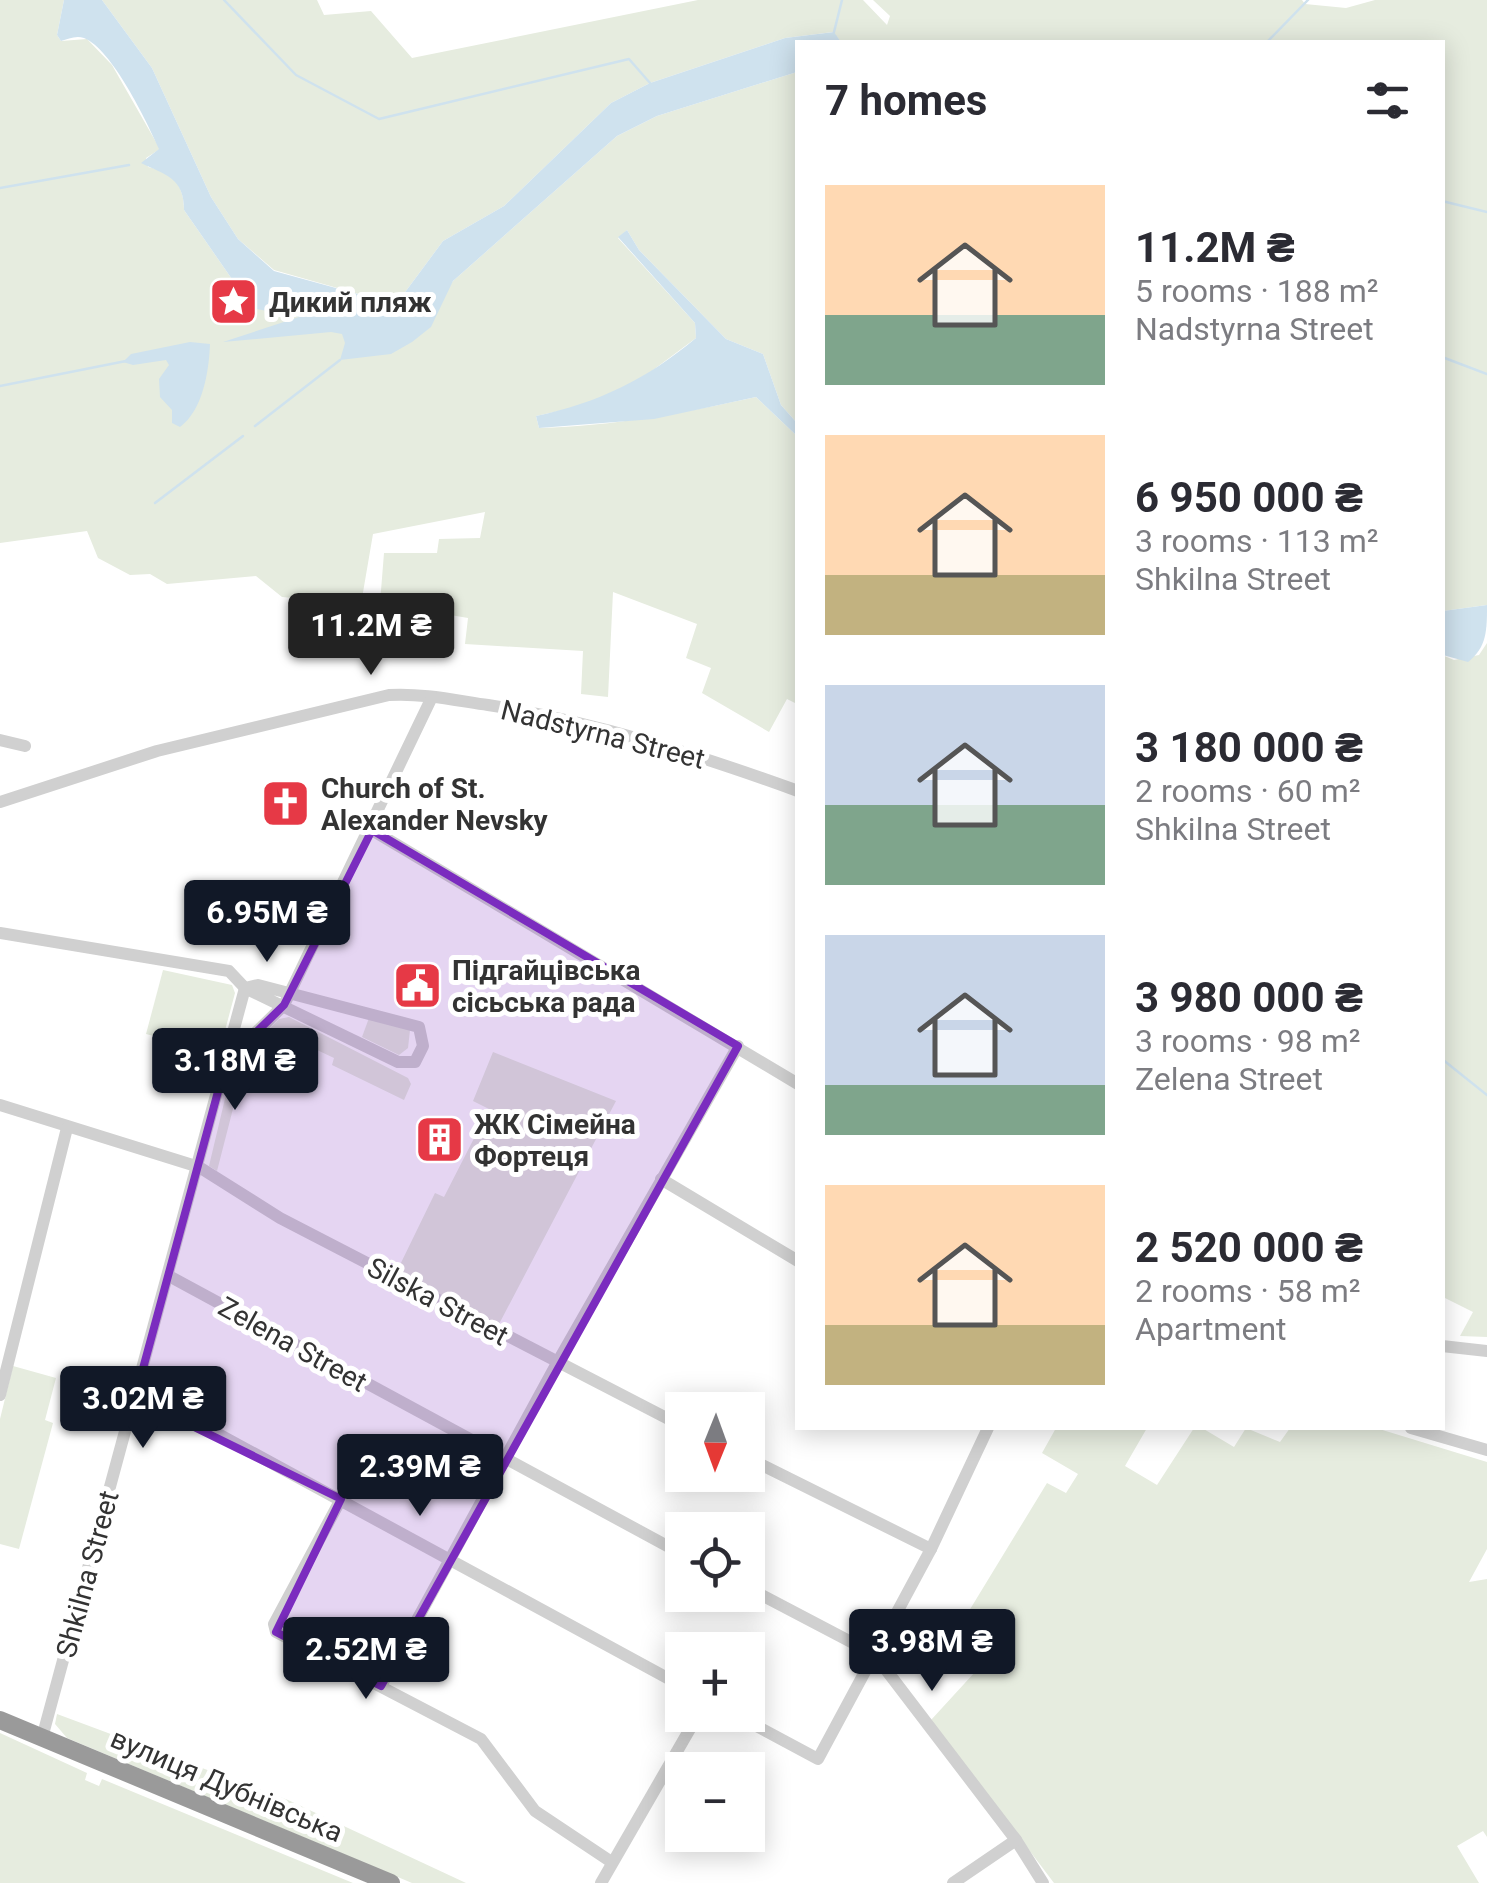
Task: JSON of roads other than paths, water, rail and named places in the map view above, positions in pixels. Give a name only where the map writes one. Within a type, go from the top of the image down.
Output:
[{"type":"highway","name":"вулиця Дубнівська","points":[[0,1720],[391,1883]]},
{"type":"street","name":"Nadstyrna Street","points":[[0,802],[157,750],[389,696],[432,696],[557,716],[697,754],[795,791]]},
{"type":"street","points":[[226,1062],[287,998],[372,830],[432,696]]},
{"type":"street","points":[[0,740],[25,746]]},
{"type":"street","points":[[372,830],[795,1082]]},
{"type":"street","points":[[0,934],[229,972],[245,988],[419,1027],[423,1046],[415,1062],[398,1062],[287,998]]},
{"type":"street","name":"Shkilna Street","points":[[42,1738],[245,988]]},
{"type":"street","points":[[381,1686],[556,1363],[738,1046]]},
{"type":"street","name":"Silska Street","points":[[0,1105],[199,1168],[280,1218],[665,1418]]},
{"type":"street","points":[[0,1394],[68,1128]]},
{"type":"street","points":[[661,1179],[795,1260]]},
{"type":"street","name":"Zelena Street","points":[[169,1276],[665,1545]]},
{"type":"street","points":[[1445,1346],[1487,1351]]},
{"type":"street","points":[[135,1398],[198,1423],[665,1677]]},
{"type":"street","points":[[765,1731],[818,1759],[931,1548],[987,1430]]},
{"type":"street","points":[[1417,1430],[1487,1450]]},
{"type":"street","points":[[765,1466],[931,1548]]},
{"type":"street","points":[[341,1499],[274,1624],[276,1632],[480,1739],[536,1811],[610,1861]]},
{"type":"street","points":[[765,1597],[874,1654],[1016,1840],[1043,1883]]},
{"type":"street","points":[[601,1883],[610,1861],[688,1732]]},
{"type":"street","points":[[953,1883],[1016,1840]]},
{"type":"water","points":[[64,0],[102,0],[152,68],[211,197],[238,239],[274,271],[376,299],[403,295],[443,241],[504,206],[611,103],[650,83],[785,38],[834,32],[840,40],[795,40],[795,73],[657,116],[617,136],[453,281],[431,327],[391,354],[340,360],[345,343],[342,334],[331,332],[223,342],[299,317],[252,308],[184,210],[177,184],[141,163],[159,149],[128,87],[106,56],[84,38],[61,41],[57,35]]},
{"type":"water","points":[[627,230],[639,250],[726,339],[763,354],[781,405],[795,421],[795,434],[756,397],[654,419],[539,428],[536,416],[621,388],[696,338],[695,323],[618,237]]},
{"type":"water","points":[[190,342],[210,344],[208,366],[194,411],[180,427],[172,423],[172,410],[160,397],[159,379],[169,365],[166,360],[133,365],[123,362],[131,354]]},
{"type":"water","points":[[1487,605],[1485,637],[1468,662],[1445,656],[1445,611]]},
{"type":"waterway","points":[[224,0],[296,75],[379,119],[629,59],[650,83]]},
{"type":"waterway","points":[[834,32],[842,0]]},
{"type":"waterway","points":[[1269,40],[1308,0]]},
{"type":"waterway","points":[[0,188],[129,165]]},
{"type":"waterway","points":[[1445,202],[1487,212]]},
{"type":"waterway","points":[[1445,358],[1487,374]]},
{"type":"waterway","points":[[255,426],[340,360]]},
{"type":"waterway","points":[[0,386],[126,361]]},
{"type":"waterway","points":[[155,503],[243,436]]},
{"type":"waterway","points":[[1445,1061],[1487,1095]]},
{"type":"place","name":"Дикий пляж","points":[[234,302]]},
{"type":"place","name":"Church of St. Alexander Nevsky","points":[[286,804]]},
{"type":"place","name":"Підгайцівська сісьська рада","points":[[417,986]]},
{"type":"place","name":"ЖК Сімейна Фортеця","points":[[439,1140]]}]
